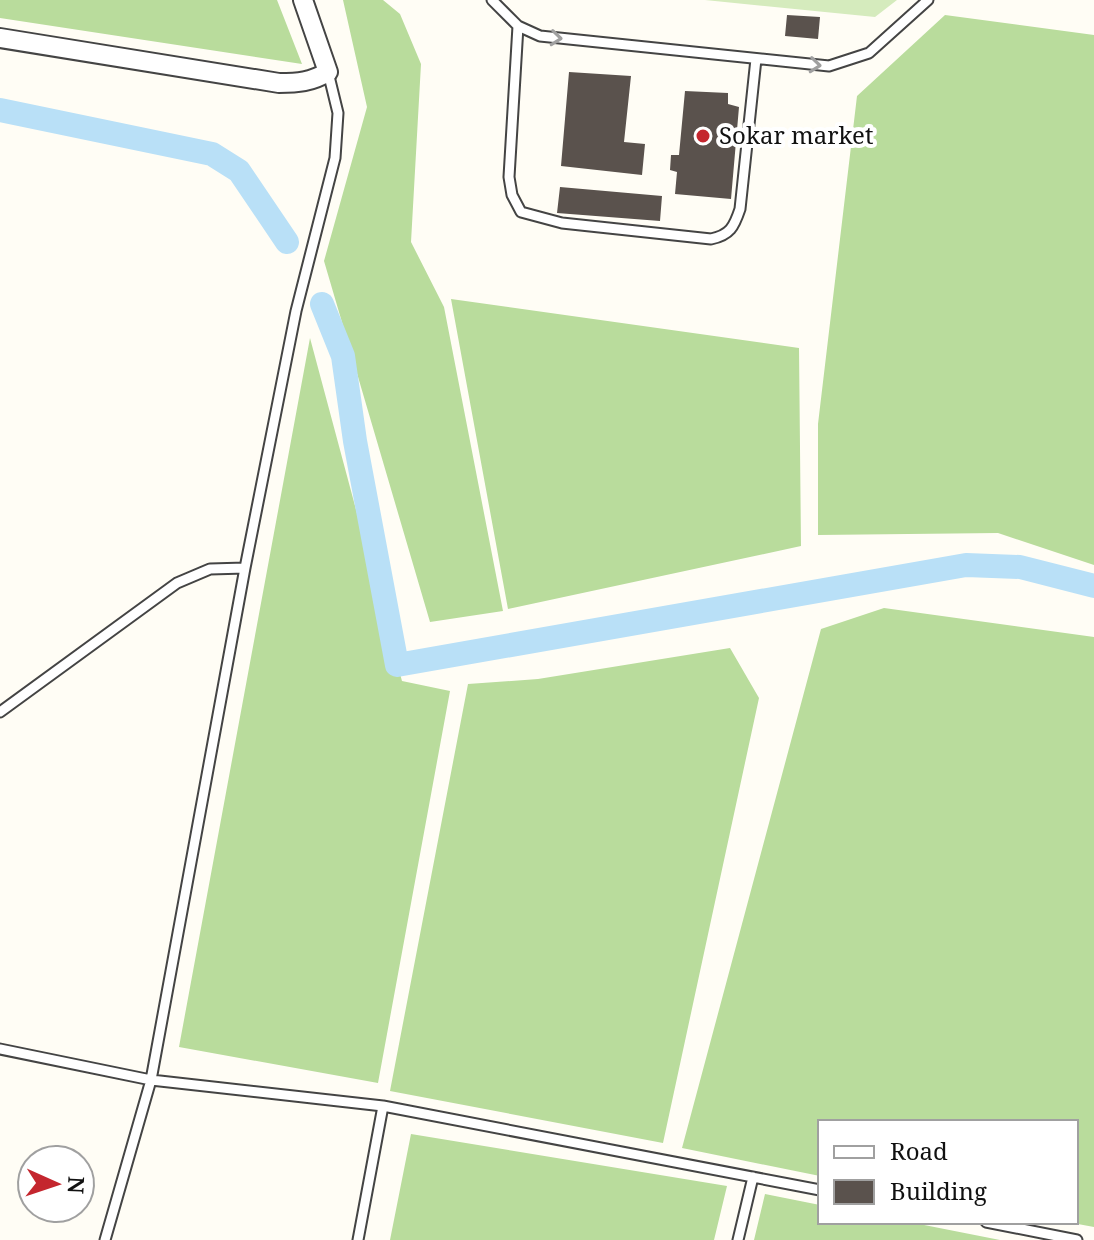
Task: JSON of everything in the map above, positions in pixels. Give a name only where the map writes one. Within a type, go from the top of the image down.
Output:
[{"type":"street","points":[[0,38],[279,83],[314,81],[328,72],[303,0]]},
{"type":"lane","points":[[492,0],[518,26],[540,36],[829,66],[849,63],[869,53],[928,0]]},
{"type":"lane","points":[[518,26],[509,177],[512,195],[521,212],[562,223],[711,239],[726,236],[734,227],[740,209],[756,59]]},
{"type":"lane","points":[[105,1240],[151,1080],[245,568],[296,311],[335,158],[338,113],[328,72]]},
{"type":"lane","points":[[0,712],[177,583],[210,569],[245,568]]},
{"type":"lane","points":[[0,1049],[151,1080],[383,1106],[818,1190]]},
{"type":"lane","points":[[358,1240],[383,1106]]},
{"type":"lane","points":[[738,1240],[753,1177]]},
{"type":"lane","points":[[996,1224],[1077,1240]]},
{"type":"green space","points":[[0,0],[277,0],[302,64],[0,18]]},
{"type":"green space","points":[[343,0],[383,0],[400,14],[421,64],[411,242],[444,307],[503,611],[430,622],[324,261],[367,107]]},
{"type":"green space","points":[[705,0],[897,0],[875,17]]},
{"type":"green space","points":[[945,15],[1094,35],[1094,565],[998,533],[818,535],[818,424],[857,96]]},
{"type":"green space","points":[[451,299],[799,348],[801,546],[508,609]]},
{"type":"green space","points":[[310,338],[402,681],[450,691],[378,1083],[179,1047]]},
{"type":"green space","points":[[884,608],[1094,637],[1094,1227],[1078,1224],[1078,1120],[818,1120],[818,1176],[682,1148],[821,629]]},
{"type":"green space","points":[[730,648],[759,698],[663,1143],[390,1091],[468,684],[538,679]]},
{"type":"green space","points":[[411,1134],[727,1186],[714,1240],[390,1240]]},
{"type":"green space","points":[[765,1194],[818,1205],[818,1224],[919,1224],[1000,1240],[754,1240]]},
{"type":"building","points":[[787,15],[820,17],[818,39],[785,36]]},
{"type":"building","points":[[569,72],[631,76],[624,142],[645,144],[642,175],[561,166]]},
{"type":"building","points":[[685,91],[728,93],[728,104],[739,107],[731,199],[675,194],[677,172],[670,170],[671,155],[679,155]]},
{"type":"building","points":[[560,187],[662,196],[660,221],[557,213]]},
{"type":"waterway","points":[[0,110],[212,154],[239,171],[287,242]]},
{"type":"waterway","points":[[322,304],[343,356],[355,441],[397,665],[966,565],[1020,567],[1094,586]]},
{"type":"place","name":"Sokar market","points":[[703,136]]}]
